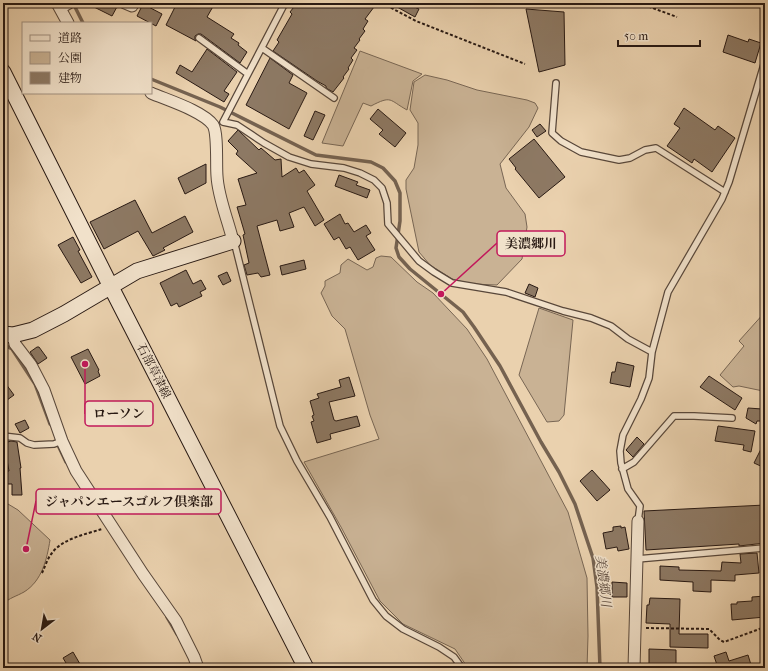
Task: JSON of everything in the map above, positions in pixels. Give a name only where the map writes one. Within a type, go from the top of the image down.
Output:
[{"type":"main road","name":"石部草津線","points":[[3,72],[306,668]]},
{"type":"main road","points":[[8,334],[33,330],[137,271],[234,241]]},
{"type":"street","points":[[63,5],[68,22]]},
{"type":"street","points":[[152,93],[196,112],[207,119],[221,122],[215,136],[217,178],[219,194],[234,241]]},
{"type":"street","points":[[8,334],[31,365],[44,390],[58,442],[143,574],[176,621],[198,668]]},
{"type":"street","points":[[634,668],[638,521]]},
{"type":"lane","points":[[285,3],[232,105],[221,122],[237,125],[289,157],[311,164],[344,168],[360,173],[374,180],[382,188],[387,203],[388,224],[419,261],[452,283],[506,292],[563,311],[591,318],[611,326],[628,339],[652,352]]},
{"type":"lane","points":[[199,38],[248,74]]},
{"type":"lane","points":[[262,48],[334,98]]},
{"type":"lane","points":[[638,521],[640,506],[628,490],[622,469],[620,451],[622,435],[641,399],[649,378],[652,352],[668,292],[698,242],[725,192],[741,146],[765,61]]},
{"type":"lane","points":[[556,83],[552,133],[561,141],[581,152],[619,160],[630,158],[645,150],[656,148],[725,192]]},
{"type":"lane","points":[[234,241],[280,426],[297,461],[330,517],[373,600],[386,616],[403,629],[439,647],[454,657],[462,668]]},
{"type":"lane","points":[[622,469],[634,462],[674,416],[732,418]]},
{"type":"lane","points":[[3,436],[20,438],[27,443],[34,445],[58,442]]},
{"type":"lane","points":[[637,559],[765,548]]},
{"type":"path","points":[[382,3],[416,21],[525,64]]},
{"type":"path","points":[[639,3],[677,17]]},
{"type":"path","points":[[42,573],[52,553],[60,545],[105,528]]},
{"type":"path","points":[[635,628],[709,629],[724,642],[765,627]]},
{"type":"green space","points":[[360,51],[422,74],[413,81],[407,110],[390,100],[371,106],[363,103],[343,146],[322,143]]},
{"type":"green space","points":[[425,75],[447,80],[477,90],[527,100],[535,103],[538,108],[529,127],[500,164],[506,188],[525,214],[527,227],[522,259],[497,285],[472,284],[452,279],[430,265],[419,252],[406,189],[406,180],[414,168],[418,145],[418,123],[410,110],[414,82]]},
{"type":"green space","points":[[381,256],[391,257],[417,282],[433,293],[467,329],[487,359],[568,512],[587,578],[587,668],[468,668],[455,649],[403,624],[380,601],[341,527],[304,462],[379,439],[370,415],[345,329],[332,316],[321,293],[325,286],[325,281],[340,273],[341,265],[348,259],[367,270],[373,267],[376,258]]},
{"type":"green space","points":[[539,308],[573,320],[564,415],[559,421],[547,422],[519,375]]},
{"type":"green space","points":[[765,312],[765,389],[763,391],[739,386],[733,387],[720,375],[744,346],[739,341]]},
{"type":"green space","points":[[3,501],[18,510],[50,540],[43,569],[35,582],[24,592],[3,604]]},
{"type":"building","points":[[86,3],[118,3],[118,5],[112,16]]},
{"type":"building","points":[[177,3],[215,3],[207,17],[234,34],[231,38],[239,43],[238,45],[247,52],[240,63],[201,34],[195,36],[196,41],[166,25]]},
{"type":"building","points":[[297,3],[377,3],[365,19],[368,21],[363,29],[365,31],[354,48],[357,50],[351,58],[353,60],[348,68],[349,69],[333,92],[273,51],[279,42],[277,40],[292,14],[290,12]]},
{"type":"building","points":[[390,3],[413,3],[412,6],[419,9],[415,17]]},
{"type":"building","points":[[143,4],[162,14],[156,26],[152,24],[152,22],[148,22],[137,16]]},
{"type":"building","points":[[526,9],[564,12],[565,65],[539,72]]},
{"type":"building","points":[[728,35],[748,42],[749,39],[761,43],[755,63],[723,52]]},
{"type":"building","points":[[207,49],[237,72],[224,91],[229,94],[224,102],[176,73],[180,65],[192,72]]},
{"type":"building","points":[[270,58],[293,75],[289,83],[307,93],[289,129],[246,105]]},
{"type":"building","points":[[684,108],[715,130],[718,126],[735,138],[712,172],[694,159],[692,163],[667,146],[680,128],[674,124]]},
{"type":"building","points":[[378,109],[406,133],[395,147],[379,134],[383,130],[370,119]]},
{"type":"building","points":[[315,111],[325,115],[313,140],[304,136]]},
{"type":"building","points":[[540,124],[546,131],[537,137],[532,130]]},
{"type":"building","points":[[238,130],[259,150],[261,148],[275,160],[281,159],[282,177],[296,168],[299,173],[304,170],[315,185],[307,191],[324,220],[315,226],[304,207],[289,213],[294,227],[280,231],[277,220],[257,226],[270,275],[261,277],[258,273],[247,275],[244,265],[249,263],[243,235],[245,234],[237,207],[246,205],[238,179],[257,173],[236,154],[238,151],[228,141]]},
{"type":"building","points":[[534,139],[565,177],[539,198],[515,169],[516,168],[509,159]]},
{"type":"building","points":[[206,164],[206,183],[185,194],[178,178]]},
{"type":"building","points":[[339,175],[358,182],[356,185],[370,190],[367,198],[335,186]]},
{"type":"building","points":[[135,200],[152,233],[185,216],[193,232],[163,248],[165,250],[153,256],[138,231],[104,249],[90,222]]},
{"type":"building","points":[[340,214],[345,224],[348,223],[354,232],[366,225],[371,233],[366,236],[375,250],[358,260],[350,247],[346,249],[339,237],[334,240],[324,224]]},
{"type":"building","points":[[73,237],[80,250],[78,251],[92,277],[81,283],[58,245]]},
{"type":"building","points":[[304,260],[306,269],[282,275],[280,266]]},
{"type":"building","points":[[186,270],[193,284],[201,280],[206,289],[200,292],[202,296],[179,307],[177,303],[171,306],[160,283]]},
{"type":"building","points":[[227,272],[231,281],[223,285],[218,276]]},
{"type":"building","points":[[529,284],[538,288],[535,297],[525,293]]},
{"type":"building","points":[[39,347],[47,358],[38,364],[30,352]]},
{"type":"building","points":[[88,349],[99,370],[100,376],[85,384],[71,357]]},
{"type":"building","points":[[617,362],[634,366],[630,387],[610,383],[612,372],[615,372]]},
{"type":"building","points":[[709,376],[742,398],[735,410],[700,387]]},
{"type":"building","points":[[349,377],[355,396],[329,402],[334,420],[336,421],[357,416],[360,426],[330,434],[331,439],[317,443],[311,422],[314,421],[312,416],[314,415],[310,401],[319,398],[317,394],[341,387],[339,380]]},
{"type":"building","points":[[3,380],[14,395],[3,403]]},
{"type":"building","points":[[748,408],[762,409],[761,421],[757,421],[756,424],[746,418]]},
{"type":"building","points":[[25,420],[29,428],[20,433],[15,424]]},
{"type":"building","points":[[718,426],[755,431],[751,452],[743,450],[744,445],[715,441]]},
{"type":"building","points":[[637,437],[644,444],[633,457],[626,450]]},
{"type":"building","points":[[11,441],[17,442],[21,468],[22,495],[12,495],[12,484],[3,484],[3,471],[9,471],[4,443]]},
{"type":"building","points":[[765,441],[765,468],[754,463]]},
{"type":"building","points":[[592,470],[610,490],[597,501],[580,481]]},
{"type":"building","points":[[765,505],[765,543],[739,546],[739,544],[646,550],[644,511]]},
{"type":"building","points":[[621,526],[621,528],[625,527],[629,549],[618,551],[617,547],[606,549],[603,533],[613,531],[613,527]]},
{"type":"building","points":[[757,553],[759,573],[735,575],[735,581],[711,580],[711,592],[693,591],[693,582],[660,580],[660,566],[679,567],[679,570],[721,571],[722,562],[741,563],[740,554]]},
{"type":"building","points":[[612,582],[627,583],[627,597],[612,597]]},
{"type":"building","points":[[765,596],[765,617],[732,620],[731,604],[752,601],[752,597]]},
{"type":"building","points":[[650,598],[680,599],[679,634],[708,634],[708,648],[670,647],[670,624],[646,623],[647,605],[649,605]]},
{"type":"building","points":[[649,649],[676,650],[676,668],[649,668]]},
{"type":"building","points":[[73,652],[80,664],[73,668],[69,668],[63,658]]},
{"type":"building","points":[[726,652],[729,661],[748,655],[752,668],[715,668],[714,666],[717,665],[714,656]]},
{"type":"waterway","name":"美濃郷川","points":[[73,3],[82,22]]},
{"type":"waterway","name":"美濃郷川","points":[[152,79],[220,107],[316,155],[371,162],[383,168],[395,181],[400,193],[400,221],[396,248],[399,257],[410,269],[463,312],[474,327],[500,366],[559,472],[575,504],[593,558],[597,587],[600,668]]},
{"type":"waterway","points":[[3,344],[12,349],[35,384],[50,424]]},
{"type":"waterway","points":[[57,443],[66,462]]},
{"type":"waterway","points":[[167,617],[177,634]]},
{"type":"place","name":"美濃郷川","points":[[441,294]]},
{"type":"place","name":"ローソン","points":[[85,364]]},
{"type":"place","name":"ジャパンエースゴルフ倶楽部","points":[[26,549]]}]
